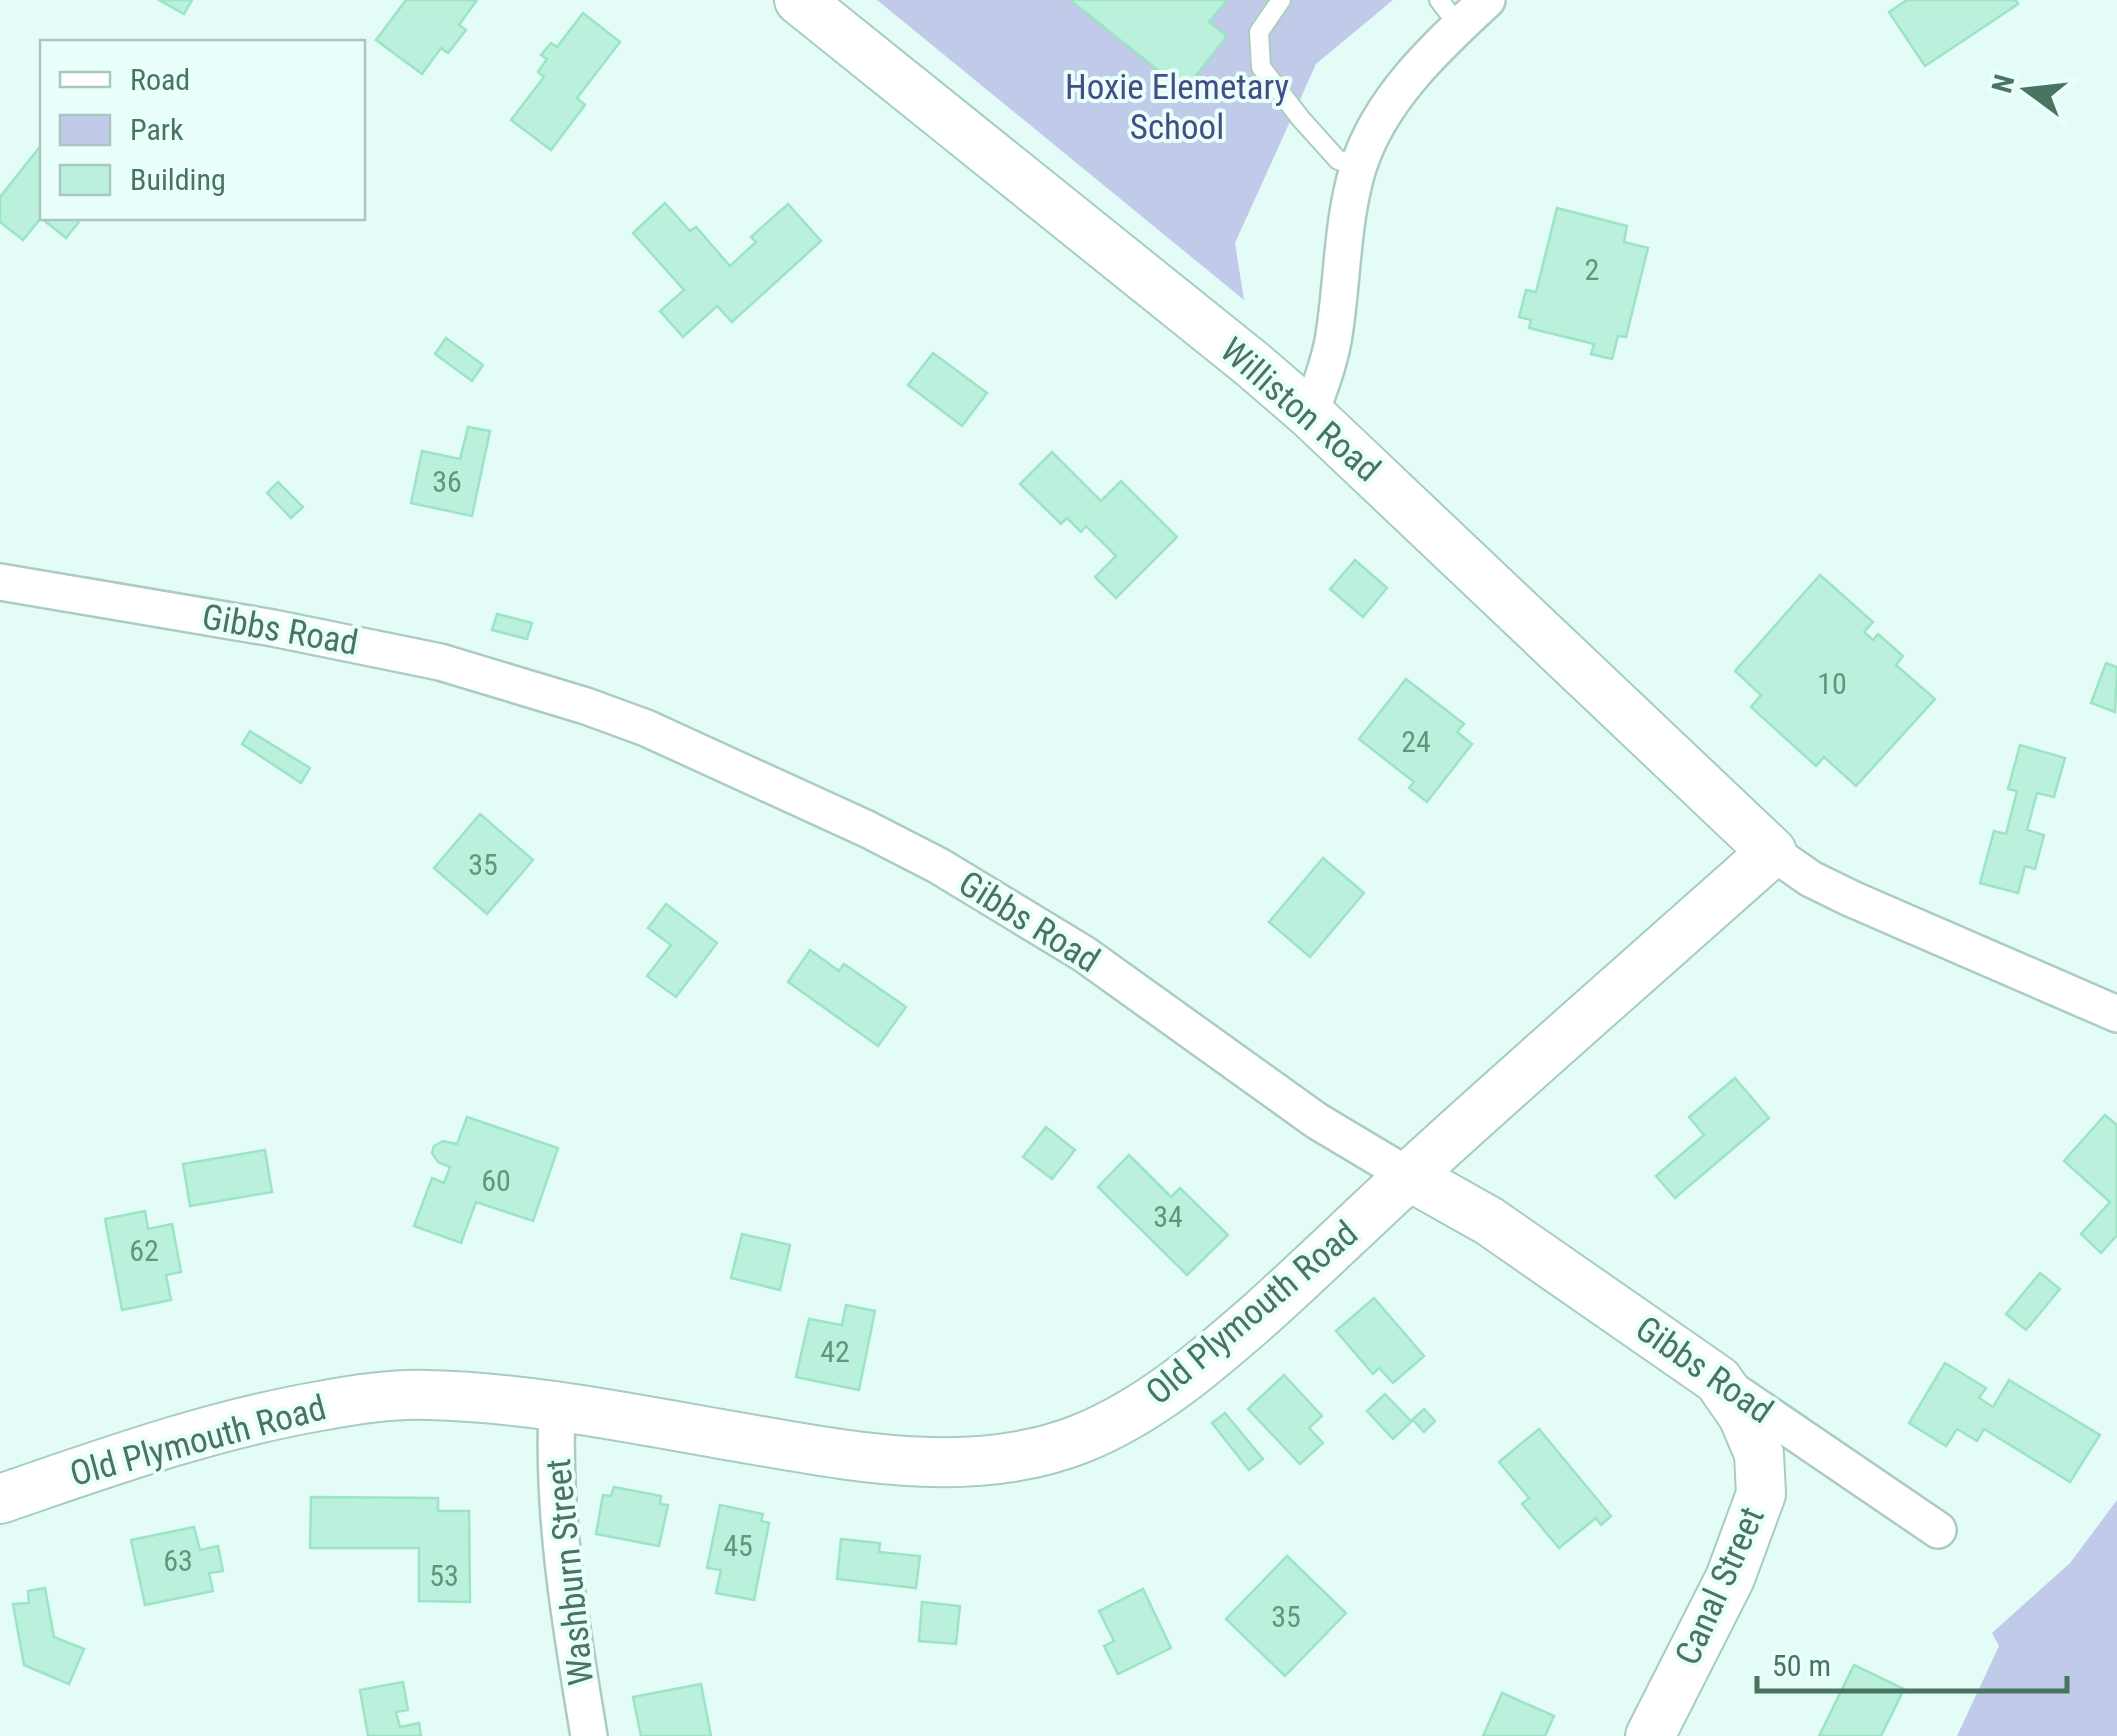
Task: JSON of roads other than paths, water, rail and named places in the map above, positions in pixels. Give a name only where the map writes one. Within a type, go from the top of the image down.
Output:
[{"type":"street","name":"Williston Road","points":[[799,0],[1310,414],[1772,852]]},
{"type":"street","points":[[1310,414],[1333,340],[1349,208],[1359,166],[1377,124],[1449,13],[1487,0]]},
{"type":"street","name":"Gibbs Road","points":[[0,582],[403,654],[514,683],[646,728],[867,829],[939,866],[1084,954],[1318,1121],[1489,1221],[1938,1530]]},
{"type":"street","points":[[1772,852],[1852,899],[2117,1014]]},
{"type":"street","name":"Old Plymouth Road","points":[[0,1499],[160,1444],[278,1413],[352,1400],[423,1394],[482,1397],[897,1461],[962,1462],[1018,1456],[1077,1440],[1129,1416],[1178,1383],[1240,1332],[1772,852]]},
{"type":"street","name":"Canal Street","points":[[1650,1736],[1730,1578],[1761,1494],[1758,1454],[1743,1416],[1718,1380]]},
{"type":"street","name":"Washburn Street","points":[[557,1408],[557,1503],[571,1630],[590,1736]]},
{"type":"lane","points":[[1281,0],[1259,32],[1261,67],[1300,120],[1338,160],[1359,166]]},
{"type":"park label","name":"Hoxie Elemetary School","points":[[1177,107]]}]
